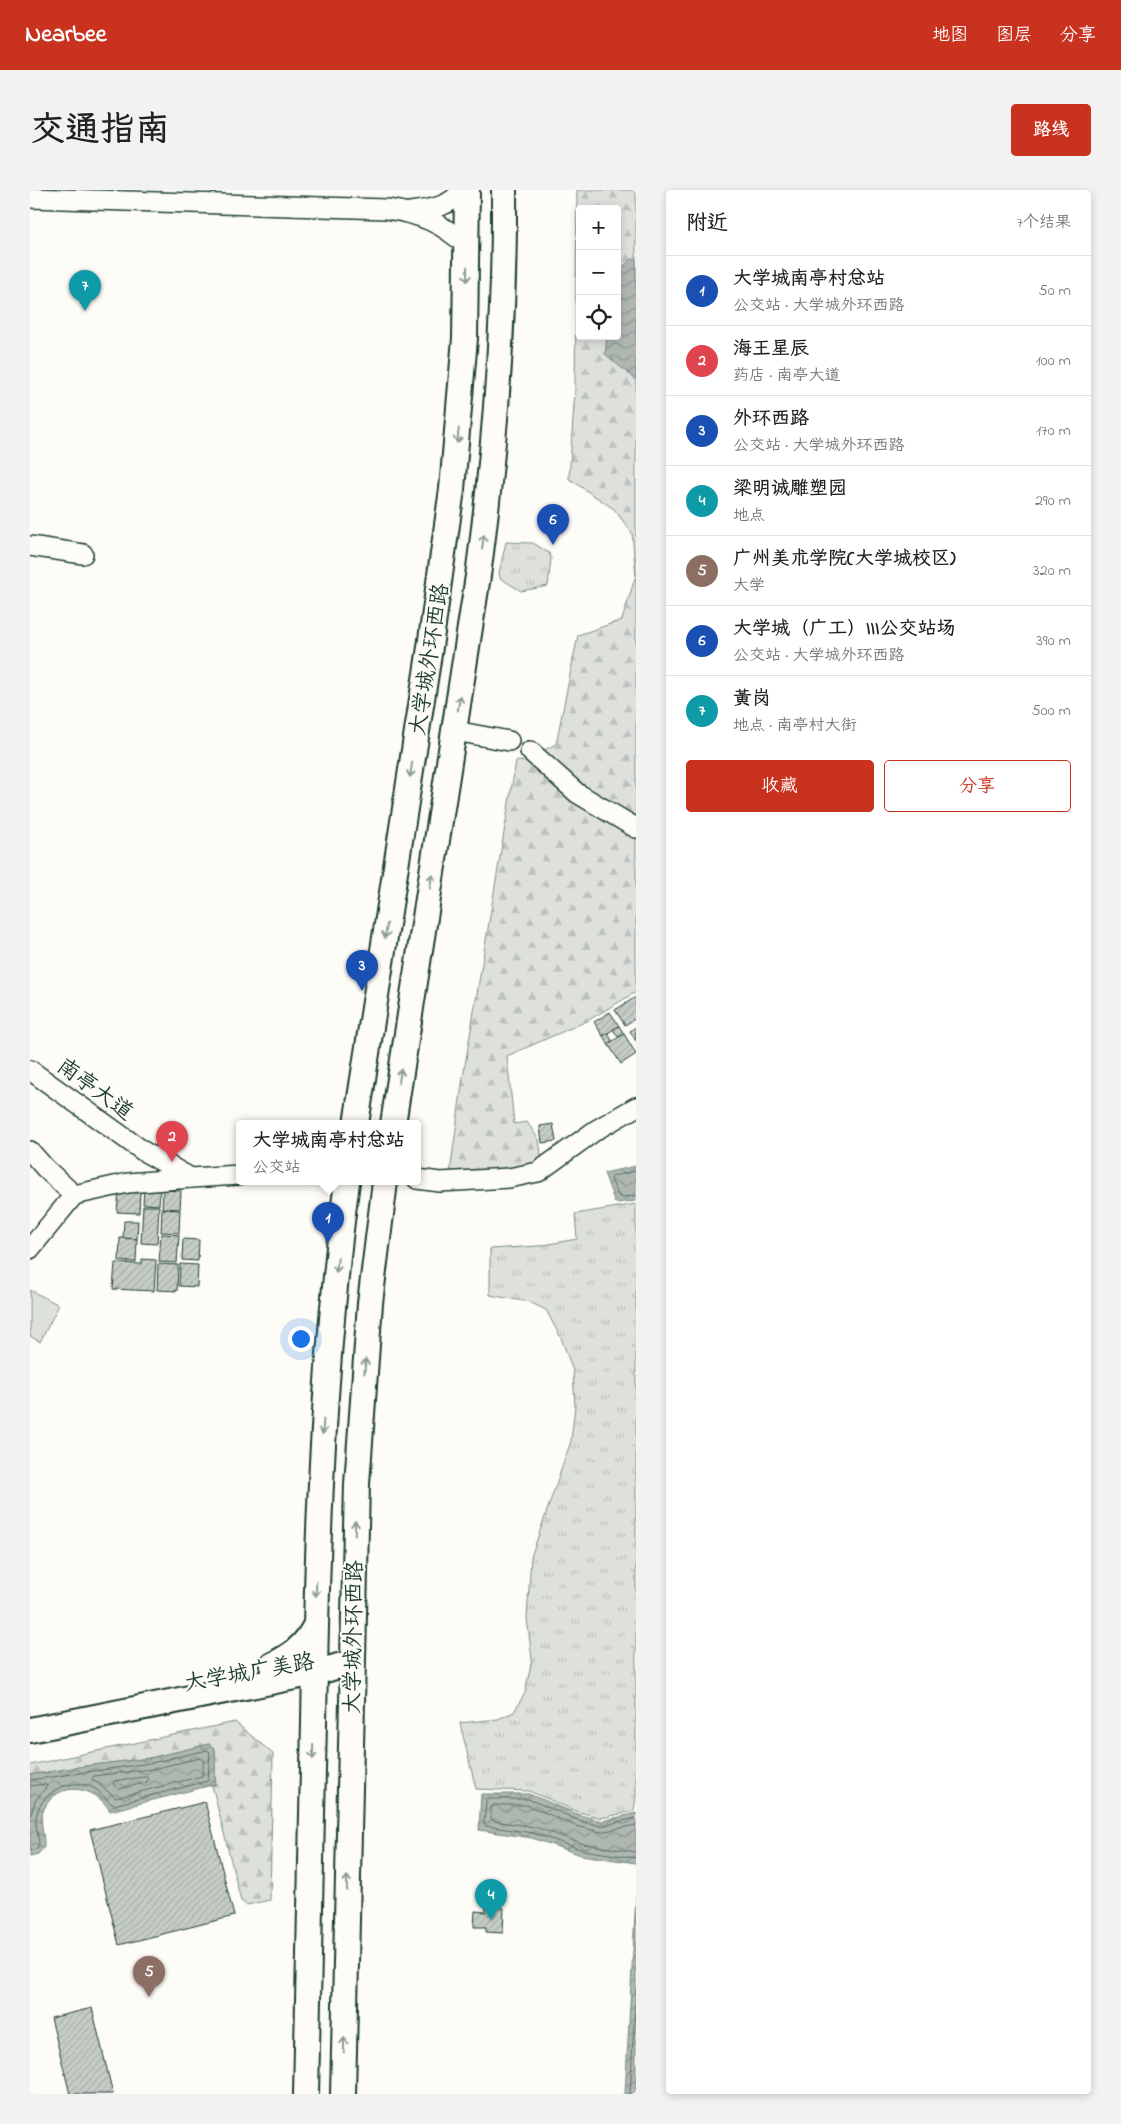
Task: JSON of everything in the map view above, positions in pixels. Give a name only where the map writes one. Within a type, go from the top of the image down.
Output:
[{"type":"main road","name":"大学城外环西路","points":[[357,1120],[431,644],[452,489],[464,357],[467,190]]},
{"type":"main road","name":"大学城外环西路","points":[[394,1120],[478,576],[495,436],[502,331],[504,190]]},
{"type":"main road","name":"大学城外环西路","points":[[306,2094],[315,1626],[324,1414],[337,1258],[347,1185]]},
{"type":"main road","name":"大学城外环西路","points":[[343,2094],[352,1662],[360,1417],[370,1303],[385,1185]]},
{"type":"main road","points":[[315,1626],[319,1638],[324,1642],[336,1644],[348,1639],[353,1627]]},
{"type":"main road","points":[[314,1713],[300,1690],[274,1672],[302,1646],[315,1626]]},
{"type":"main road","name":"大学城广美路","points":[[30,1715],[315,1665],[352,1662]]},
{"type":"main road","name":"大学城广美路","points":[[30,1730],[274,1672]]},
{"type":"street","points":[[408,212],[438,208],[456,198],[462,190]]},
{"type":"street","points":[[30,198],[377,208],[408,212],[426,218],[451,231],[467,246]]},
{"type":"street","points":[[30,546],[84,554]]},
{"type":"street","points":[[455,731],[509,741]]},
{"type":"street","points":[[530,751],[576,793],[636,828]]},
{"type":"street","name":"南亭大道","points":[[32,1074],[144,1151],[191,1178]]},
{"type":"street","points":[[421,1179],[440,1182],[509,1178],[538,1172],[596,1130],[636,1107]]},
{"type":"street","points":[[30,1151],[74,1195]]},
{"type":"street","points":[[30,1249],[74,1195],[128,1183],[236,1175]]},
{"type":"green space","points":[[577,190],[636,190],[636,575],[632,533],[614,509],[569,479],[575,389],[576,290],[576,340],[621,340],[621,205],[577,205]]},
{"type":"green space","points":[[506,542],[533,543],[549,553],[551,558],[548,586],[521,591],[500,578],[499,573]]},
{"type":"green space","points":[[636,575],[636,822],[582,788],[542,751],[556,744],[578,635],[622,620]]},
{"type":"green space","points":[[516,761],[529,762],[636,835],[636,992],[587,1021],[507,1056],[514,1124],[527,1122],[539,1140],[542,1161],[534,1167],[450,1173],[463,1077]]},
{"type":"green space","points":[[636,1204],[636,1798],[634,1811],[601,1818],[576,1811],[529,1791],[476,1789],[460,1723],[498,1719],[514,1712],[525,1693],[532,1659],[527,1618],[531,1557],[571,1441],[575,1406],[573,1371],[562,1340],[546,1310],[529,1302],[490,1295],[490,1249],[538,1246],[577,1239],[575,1214]]},
{"type":"green space","points":[[30,1290],[59,1305],[40,1342],[30,1336]]},
{"type":"green space","points":[[235,1722],[273,1754],[270,1900],[247,1905],[241,1901],[212,1785],[215,1784],[215,1749],[209,1744],[150,1758],[30,1775],[30,1765]]},
{"type":"water","points":[[631,259],[636,259],[636,380],[605,354],[607,340],[621,340],[621,269]]},
{"type":"water","points":[[636,1166],[636,1201],[615,1203],[604,1173]]},
{"type":"water","points":[[209,1744],[215,1749],[215,1785],[110,1811],[96,1796],[87,1791],[77,1789],[58,1793],[50,1799],[42,1814],[44,1847],[38,1854],[30,1856],[30,1775],[150,1758]]},
{"type":"water","points":[[481,1794],[529,1794],[580,1815],[602,1821],[636,1813],[636,1863],[581,1855],[532,1838],[479,1830]]},
{"type":"water","points":[[636,1896],[636,2094],[625,2094]]},
{"type":"building","points":[[636,997],[636,1018],[625,1025],[615,1010]]},
{"type":"building","points":[[610,1012],[619,1026],[603,1036],[594,1022]]},
{"type":"building","points":[[619,1026],[624,1034],[618,1037],[613,1029]]},
{"type":"building","points":[[636,1027],[636,1041],[630,1031]]},
{"type":"building","points":[[608,1033],[612,1041],[608,1044],[603,1036]]},
{"type":"building","points":[[624,1034],[636,1054],[621,1064],[608,1044]]},
{"type":"building","points":[[553,1124],[556,1141],[542,1143],[540,1126]]},
{"type":"building","points":[[144,1189],[160,1190],[159,1205],[143,1204]]},
{"type":"building","points":[[119,1190],[140,1191],[139,1213],[117,1212]]},
{"type":"building","points":[[163,1190],[181,1191],[180,1209],[162,1208]]},
{"type":"building","points":[[143,1206],[159,1206],[157,1244],[141,1243]]},
{"type":"building","points":[[162,1209],[180,1210],[179,1233],[161,1232]]},
{"type":"building","points":[[124,1221],[138,1221],[137,1239],[123,1238]]},
{"type":"building","points":[[161,1234],[179,1235],[177,1263],[159,1262]]},
{"type":"building","points":[[120,1238],[137,1239],[136,1262],[119,1261]]},
{"type":"building","points":[[183,1239],[199,1240],[198,1261],[182,1260]]},
{"type":"building","points":[[142,1259],[156,1260],[154,1291],[113,1289],[115,1263],[142,1264]]},
{"type":"building","points":[[158,1264],[178,1265],[177,1291],[157,1290]]},
{"type":"building","points":[[180,1264],[198,1265],[197,1287],[179,1286]]},
{"type":"building","points":[[205,1802],[234,1916],[119,1945],[90,1830]]},
{"type":"building","points":[[486,1907],[504,1908],[503,1933],[486,1932],[486,1927],[474,1927],[475,1911],[486,1912]]},
{"type":"building","points":[[92,2008],[113,2094],[70,2094],[51,2018]]},
{"type":"place","name":"黄岗","points":[[85,311]]},
{"type":"place","name":"大学城（广工）III公交站场","points":[[553,545]]},
{"type":"place","name":"外环西路","points":[[362,991]]},
{"type":"place","name":"海王星辰","points":[[172,1162]]},
{"type":"place","name":"大学城南亭村总站","points":[[328,1243]]},
{"type":"place","name":"梁明诚雕塑园","points":[[491,1920]]},
{"type":"place","name":"广州美术学院(大学城校区)","points":[[149,1997]]}]
